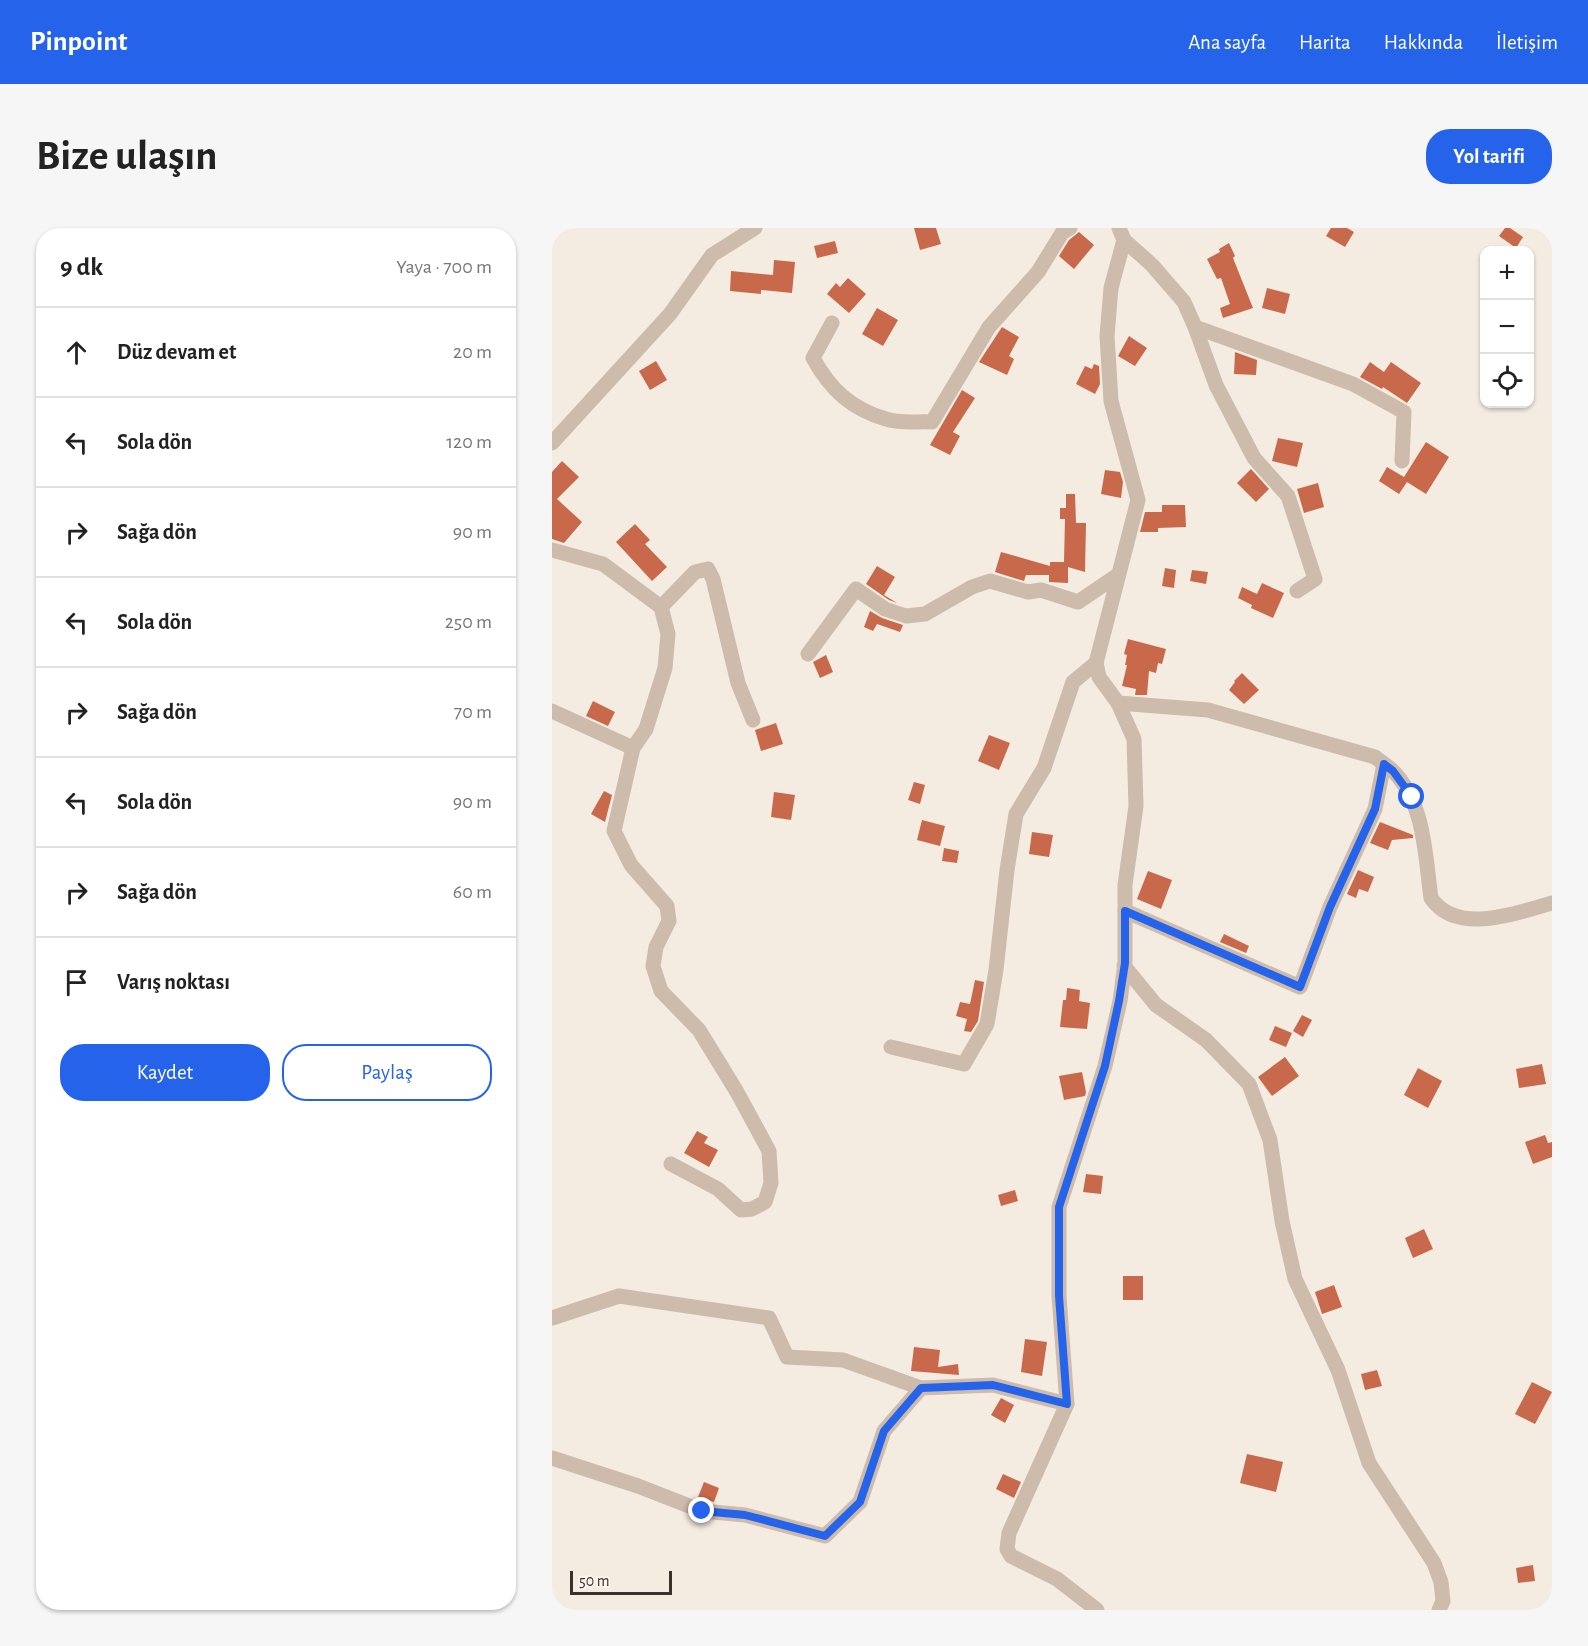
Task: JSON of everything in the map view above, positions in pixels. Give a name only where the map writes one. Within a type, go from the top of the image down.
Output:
[{"type":"street","points":[[552,443],[670,314],[712,255],[755,228]]},
{"type":"street","points":[[832,323],[813,358],[825,380],[851,404],[887,420],[932,422],[989,327],[1038,272],[1062,233],[1070,228]]},
{"type":"street","points":[[1121,234],[1184,302],[1216,385],[1254,458],[1287,496],[1315,579],[1297,591]]},
{"type":"street","points":[[1097,1610],[1057,1579],[1011,1556],[1007,1549],[1009,1533],[1067,1404],[1059,1296],[1059,1207],[1105,1066],[1124,966],[1125,885],[1136,806],[1134,739],[1118,703],[1099,677],[1096,663],[1138,500],[1111,401],[1107,336],[1111,288],[1121,234]]},
{"type":"street","points":[[1195,327],[1353,384],[1404,412],[1402,461]]},
{"type":"street","points":[[552,550],[603,564],[661,607],[669,634],[665,668],[646,729],[633,748],[614,831],[631,865],[667,906],[669,921],[656,947],[653,966],[661,991],[699,1030],[737,1092],[769,1151],[771,1183],[765,1202],[752,1209],[741,1210],[718,1189],[670,1164]]},
{"type":"street","points":[[661,607],[695,572],[708,569],[713,579],[738,683],[753,720]]},
{"type":"street","points":[[808,654],[856,590],[885,609],[906,616],[925,614],[972,587],[990,581],[1028,592],[1041,590],[1078,602],[1118,575]]},
{"type":"street","points":[[891,1047],[964,1064],[987,1024],[1016,814],[1044,768],[1073,682],[1096,663]]},
{"type":"street","points":[[1118,703],[1208,710],[1375,757],[1393,771],[1412,797],[1419,818],[1431,898],[1438,907],[1452,915],[1488,920],[1552,903]]},
{"type":"street","points":[[552,711],[633,748]]},
{"type":"street","points":[[1125,911],[1300,987],[1330,907],[1375,809],[1384,764]]},
{"type":"street","points":[[1124,966],[1156,1005],[1206,1040],[1249,1084],[1270,1140],[1282,1221],[1295,1279],[1338,1370],[1369,1463],[1434,1563],[1442,1582],[1443,1601],[1439,1610]]},
{"type":"street","points":[[552,1318],[619,1296],[769,1318],[787,1357],[843,1360],[921,1388],[993,1385],[1067,1404]]},
{"type":"street","points":[[552,1458],[638,1486],[702,1511],[745,1515],[825,1536],[860,1502],[884,1431],[921,1388]]},
{"type":"building","points":[[914,228],[936,228],[941,244],[920,250]]},
{"type":"building","points":[[1331,228],[1347,228],[1354,232],[1345,247],[1326,236]]},
{"type":"building","points":[[1505,228],[1510,228],[1523,237],[1517,246],[1513,246],[1499,236]]},
{"type":"building","points":[[1079,232],[1094,245],[1074,269],[1059,256],[1069,240]]},
{"type":"building","points":[[835,241],[838,253],[817,258],[814,246]]},
{"type":"building","points":[[1229,243],[1253,308],[1223,318],[1220,308],[1230,304],[1221,278],[1217,279],[1207,259],[1220,252],[1219,249]]},
{"type":"building","points":[[774,260],[795,262],[792,293],[761,290],[761,294],[730,291],[731,271],[773,275]]},
{"type":"building","points":[[848,278],[866,294],[849,313],[827,294],[836,283],[840,287]]},
{"type":"building","points":[[1267,288],[1290,294],[1285,314],[1262,308]]},
{"type":"building","points":[[877,308],[898,320],[883,346],[862,334]]},
{"type":"building","points":[[1002,327],[1019,337],[1009,356],[1014,359],[1007,375],[979,362]]},
{"type":"building","points":[[1129,336],[1147,348],[1135,366],[1118,356]]},
{"type":"building","points":[[1235,352],[1257,360],[1256,375],[1234,374]]},
{"type":"building","points":[[656,361],[667,380],[650,390],[639,371]]},
{"type":"building","points":[[1370,362],[1384,372],[1391,362],[1421,383],[1407,403],[1383,387],[1382,389],[1360,377]]},
{"type":"building","points":[[1094,364],[1099,366],[1100,384],[1095,394],[1076,384],[1085,366],[1092,369]]},
{"type":"building","points":[[962,390],[975,398],[953,432],[960,436],[950,455],[930,445]]},
{"type":"building","points":[[1278,438],[1303,443],[1297,467],[1272,461]]},
{"type":"building","points":[[1426,442],[1449,457],[1426,494],[1407,482],[1399,494],[1379,481],[1387,467],[1404,477]]},
{"type":"building","points":[[562,461],[579,477],[557,499],[582,522],[564,543],[552,539],[552,472]]},
{"type":"building","points":[[1251,469],[1269,489],[1256,502],[1237,483]]},
{"type":"building","points":[[1105,470],[1120,472],[1123,482],[1121,498],[1101,494]]},
{"type":"building","points":[[1318,483],[1324,507],[1304,513],[1297,489]]},
{"type":"building","points":[[1066,494],[1075,494],[1076,523],[1086,523],[1085,572],[1068,567],[1068,583],[1049,582],[1049,575],[1026,575],[1024,581],[995,572],[1001,552],[1050,566],[1050,562],[1064,562],[1065,519],[1060,519],[1060,508],[1066,508]]},
{"type":"building","points":[[1162,505],[1185,505],[1186,527],[1158,528],[1158,532],[1140,532],[1145,512],[1162,512]]},
{"type":"building","points":[[635,524],[650,540],[645,544],[667,567],[652,581],[616,542]]},
{"type":"building","points":[[877,566],[895,577],[884,595],[897,603],[866,584]]},
{"type":"building","points":[[1165,568],[1176,570],[1174,588],[1162,586]]},
{"type":"building","points":[[1192,570],[1208,572],[1206,584],[1190,581]]},
{"type":"building","points":[[1262,583],[1284,593],[1273,618],[1251,608],[1252,605],[1238,598],[1242,587],[1257,594]]},
{"type":"building","points":[[870,611],[903,625],[900,632],[877,624],[873,631],[864,627]]},
{"type":"building","points":[[1128,639],[1166,649],[1162,664],[1158,663],[1156,673],[1149,671],[1147,695],[1135,695],[1136,689],[1122,686],[1127,665],[1125,665],[1127,655],[1124,654]]},
{"type":"building","points":[[826,655],[833,672],[820,678],[813,662]]},
{"type":"building","points":[[1242,673],[1259,690],[1244,704],[1229,690]]},
{"type":"building","points":[[593,701],[615,712],[608,726],[586,716]]},
{"type":"building","points":[[776,723],[783,744],[761,751],[755,730]]},
{"type":"building","points":[[989,735],[1010,743],[999,770],[978,761]]},
{"type":"building","points":[[914,782],[925,785],[920,804],[908,800]]},
{"type":"building","points":[[604,791],[612,795],[605,822],[591,814]]},
{"type":"building","points":[[774,792],[795,795],[791,820],[771,817]]},
{"type":"building","points":[[922,820],[945,826],[940,846],[917,840]]},
{"type":"building","points":[[1380,822],[1413,835],[1413,838],[1392,840],[1388,850],[1370,843]]},
{"type":"building","points":[[1032,832],[1053,835],[1049,857],[1029,854]]},
{"type":"building","points":[[944,848],[959,851],[957,863],[942,861]]},
{"type":"building","points":[[1358,870],[1374,877],[1368,892],[1359,889],[1356,898],[1347,894]]},
{"type":"building","points":[[1148,871],[1172,880],[1161,909],[1137,899]]},
{"type":"building","points":[[1224,934],[1249,946],[1246,953],[1220,942]]},
{"type":"building","points":[[975,980],[984,982],[978,1021],[971,1032],[964,1031],[967,1019],[956,1016],[960,1002],[970,1004]]},
{"type":"building","points":[[1067,988],[1080,990],[1079,1001],[1090,1003],[1087,1029],[1060,1027],[1063,1000],[1066,1000]]},
{"type":"building","points":[[1302,1015],[1312,1020],[1303,1037],[1293,1031]]},
{"type":"building","points":[[1275,1026],[1292,1033],[1286,1047],[1269,1040]]},
{"type":"building","points":[[1285,1057],[1299,1076],[1272,1096],[1258,1077]]},
{"type":"building","points":[[1542,1064],[1546,1084],[1519,1088],[1516,1069]]},
{"type":"building","points":[[1418,1068],[1442,1081],[1428,1108],[1404,1095]]},
{"type":"building","points":[[1082,1072],[1085,1096],[1064,1100],[1059,1076]]},
{"type":"building","points":[[697,1131],[708,1137],[704,1143],[718,1150],[709,1167],[684,1153]]},
{"type":"building","points":[[1545,1135],[1548,1143],[1552,1142],[1552,1157],[1533,1164],[1525,1142]]},
{"type":"building","points":[[1086,1174],[1103,1176],[1101,1194],[1083,1192]]},
{"type":"building","points":[[1015,1190],[1018,1201],[1001,1206],[998,1195]]},
{"type":"building","points":[[1424,1229],[1433,1249],[1413,1258],[1405,1238]]},
{"type":"building","points":[[1123,1276],[1143,1276],[1143,1300],[1123,1300]]},
{"type":"building","points":[[1334,1285],[1342,1307],[1322,1314],[1315,1292]]},
{"type":"building","points":[[1025,1339],[1047,1342],[1042,1376],[1021,1372]]},
{"type":"building","points":[[914,1347],[940,1350],[938,1367],[958,1364],[959,1375],[911,1371]]},
{"type":"building","points":[[1377,1370],[1382,1386],[1365,1390],[1361,1374]]},
{"type":"building","points":[[1532,1382],[1552,1392],[1535,1424],[1515,1414]]},
{"type":"building","points":[[1001,1398],[1014,1405],[1005,1423],[991,1415]]},
{"type":"building","points":[[1247,1454],[1283,1462],[1276,1492],[1240,1483]]},
{"type":"building","points":[[1003,1474],[1021,1482],[1014,1498],[996,1489]]},
{"type":"building","points":[[704,1482],[719,1488],[714,1502],[698,1497]]},
{"type":"building","points":[[1533,1565],[1535,1581],[1518,1583],[1516,1568]]},
{"type":"route","points":[[702,1511],[745,1515],[825,1536],[860,1502],[884,1431],[921,1388],[993,1385],[1067,1404],[1059,1296],[1059,1207],[1105,1066],[1125,963],[1125,911],[1300,987],[1330,907],[1375,809],[1384,764],[1393,771],[1412,797]]}]
